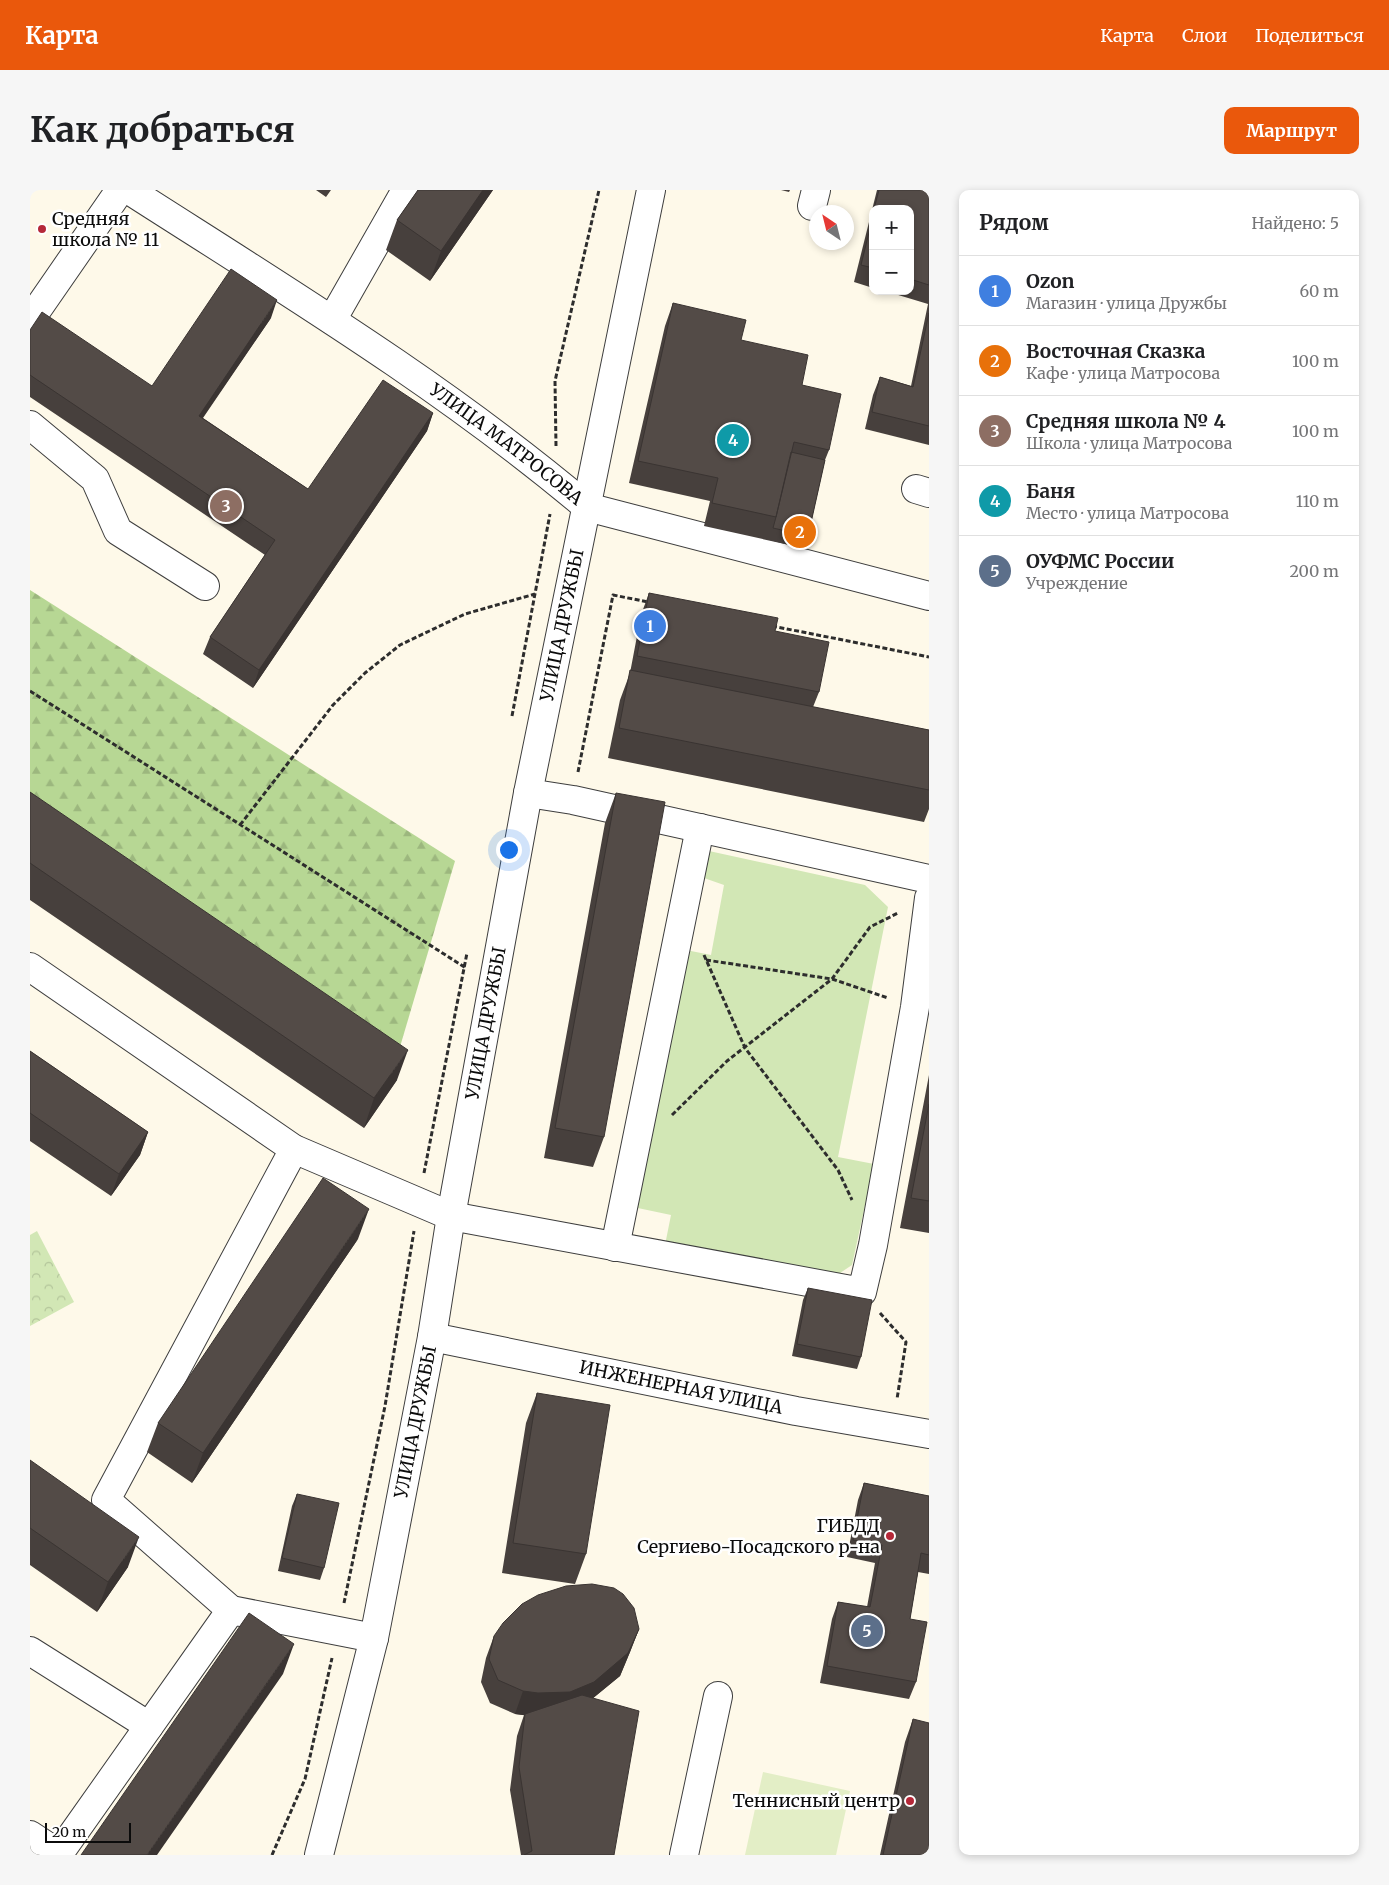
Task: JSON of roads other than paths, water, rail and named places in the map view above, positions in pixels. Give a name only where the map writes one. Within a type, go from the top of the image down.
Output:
[{"type":"street","points":[[30,320],[120,190]]},
{"type":"street","name":"УЛИЦА МАТРОСОВА","points":[[129,190],[332,320],[452,402],[587,507],[929,596]]},
{"type":"street","points":[[332,320],[406,190]]},
{"type":"street","name":"УЛИЦА ДРУЖБЫ","points":[[319,1855],[374,1638],[432,1337],[451,1216],[528,793],[651,190]]},
{"type":"street","points":[[30,425],[95,479],[118,531],[205,586]]},
{"type":"street","points":[[528,793],[573,800],[929,879]]},
{"type":"street","points":[[615,1247],[700,828]]},
{"type":"street","points":[[30,967],[294,1149],[451,1216],[862,1292],[873,1245],[915,1007],[929,898]]},
{"type":"street","points":[[294,1149],[106,1500],[231,1610],[374,1638]]},
{"type":"street","name":"ИНЖЕНЕРНАЯ УЛИЦА","points":[[432,1337],[796,1411],[929,1434]]},
{"type":"street","points":[[30,1835],[58,1854],[231,1610]]},
{"type":"street","points":[[30,1651],[149,1726]]},
{"type":"street","points":[[684,1855],[718,1696]]},
{"type":"place","name":"Средняя школа № 11","points":[[42,229]]},
{"type":"place","name":"Баня","points":[[733,440]]},
{"type":"place","name":"Средняя школа № 4","points":[[226,506]]},
{"type":"place","name":"Восточная Сказка","points":[[800,532]]},
{"type":"place","name":"Ozon","points":[[650,626]]},
{"type":"place","name":"ГИБДД Сергиево-Посадского р-на","points":[[890,1536]]},
{"type":"place","name":"ОУФМС России","points":[[867,1631]]},
{"type":"place","name":"Теннисный центр","points":[[910,1801]]}]
